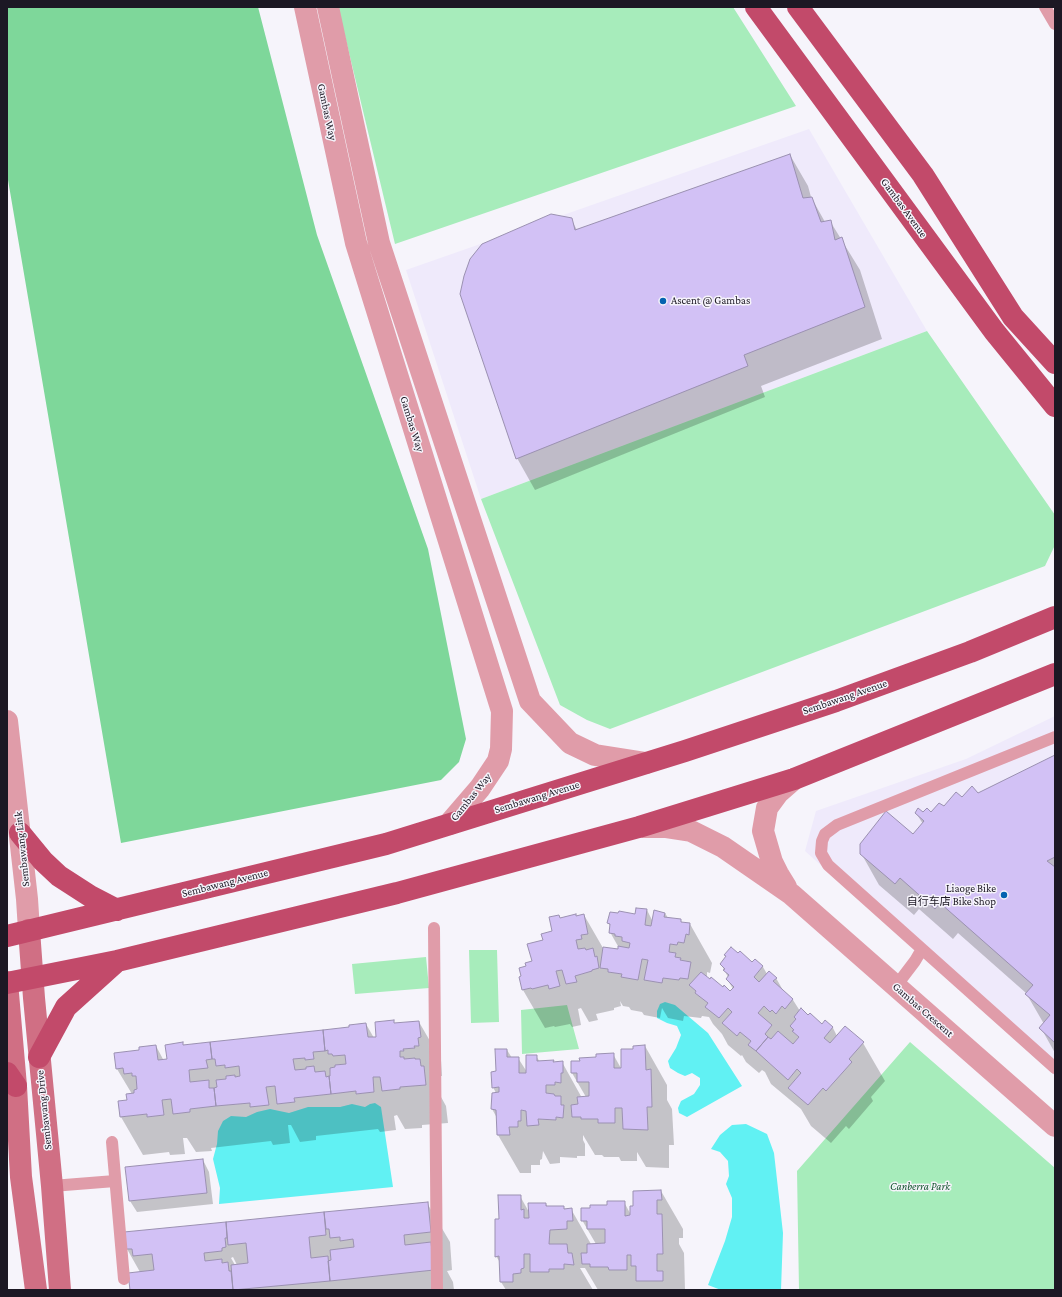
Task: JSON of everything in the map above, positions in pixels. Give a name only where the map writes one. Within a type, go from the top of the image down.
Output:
[{"type":"main road","name":"Gambas Avenue","points":[[756,7],[994,331],[1055,406]]},
{"type":"main road","points":[[798,7],[923,175],[1013,317],[1055,364]]},
{"type":"main road","name":"Sembawang Avenue","points":[[7,936],[386,844],[646,763],[851,695],[970,652],[1055,617]]},
{"type":"main road","points":[[36,1290],[21,1177],[11,1080],[7,983],[117,961],[397,893],[639,827],[794,778],[1055,674]]},
{"type":"main road","points":[[20,833],[43,861],[59,876],[90,896],[116,910]]},
{"type":"main road","name":"Sembawang Drive","points":[[29,930],[32,979],[52,1186],[60,1290]]},
{"type":"main road","points":[[39,1057],[66,1007],[117,961]]},
{"type":"street","name":"Gambas Way","points":[[305,7],[356,243],[502,712],[501,749],[498,761],[480,788],[449,824]]},
{"type":"street","points":[[328,7],[379,243],[530,701],[570,743],[595,755],[646,763]]},
{"type":"street","name":"Sembawang Link","points":[[7,721],[20,833],[29,930]]},
{"type":"street","name":"Gambas Crescent","points":[[791,894],[772,862],[763,831],[767,808],[794,778]]},
{"type":"street","name":"Gambas Crescent","points":[[639,827],[665,827],[691,831],[723,847],[791,894],[1055,1126]]},
{"type":"lane","points":[[1045,7],[1055,24]]},
{"type":"lane","points":[[1055,737],[837,825],[825,834],[822,842],[821,853],[828,865],[1055,1068]]},
{"type":"lane","points":[[434,928],[437,1290]]},
{"type":"lane","points":[[896,986],[922,949]]},
{"type":"lane","points":[[112,1142],[124,1279]]},
{"type":"lane","points":[[52,1186],[115,1181]]},
{"type":"shaded area","name":"Ascent @ Gambas","points":[[809,129],[927,331],[481,499],[406,270]]},
{"type":"shaded area","points":[[1055,716],[1055,1076],[805,851],[816,811],[966,759]]},
{"type":"green space","points":[[7,7],[258,7],[317,235],[428,549],[466,739],[459,762],[441,780],[121,843],[7,174]]},
{"type":"green space","points":[[338,7],[733,7],[796,106],[395,244]]},
{"type":"green space","points":[[927,331],[1055,515],[1055,545],[1045,566],[610,729],[587,720],[560,705],[481,499]]},
{"type":"green space","points":[[469,950],[497,950],[499,1022],[471,1023]]},
{"type":"green space","points":[[426,957],[429,988],[355,994],[352,964]]},
{"type":"green space","points":[[567,1005],[579,1049],[522,1054],[521,1010]]},
{"type":"green space","name":"Canberra Park","points":[[910,1042],[1055,1168],[1055,1290],[799,1290],[797,1171]]},
{"type":"water","points":[[665,1002],[675,1005],[708,1033],[742,1086],[687,1117],[679,1113],[678,1108],[681,1101],[694,1094],[700,1085],[700,1078],[692,1073],[685,1076],[670,1068],[668,1061],[676,1048],[681,1035],[677,1026],[657,1018],[657,1011],[660,1004]]},
{"type":"water","points":[[375,1103],[381,1107],[393,1187],[219,1204],[220,1188],[213,1159],[217,1144],[218,1131],[223,1121],[231,1116],[246,1117],[257,1112],[270,1109],[289,1113],[308,1107],[340,1107],[352,1104],[365,1107]]},
{"type":"water","points":[[746,1124],[767,1134],[774,1153],[783,1233],[781,1290],[721,1290],[708,1285],[725,1241],[732,1217],[732,1198],[726,1184],[729,1176],[728,1161],[720,1152],[711,1149],[720,1135],[732,1125]]},
{"type":"building","name":"Ascent @ Gambas","points":[[790,154],[803,198],[812,197],[821,222],[831,220],[835,240],[842,237],[865,307],[744,355],[748,366],[516,459],[460,294],[470,259],[482,244],[551,214],[572,218],[575,230]]},
{"type":"building","points":[[1055,755],[1055,857],[1047,861],[1055,867],[1055,1043],[1039,1028],[1050,1015],[1025,994],[1033,985],[940,903],[935,909],[900,878],[895,884],[860,854],[860,844],[886,811],[913,834],[924,821],[915,813],[918,808],[923,812],[927,808],[931,812],[939,803],[944,806],[956,792],[962,797],[972,786],[978,793]]},
{"type":"building","points":[[636,908],[647,909],[645,925],[651,926],[654,910],[665,913],[664,917],[681,919],[681,922],[690,923],[689,935],[686,934],[684,943],[678,942],[677,945],[670,944],[669,952],[676,953],[675,957],[681,958],[680,960],[691,962],[688,979],[680,978],[679,980],[663,978],[662,983],[644,980],[648,960],[642,959],[638,980],[621,977],[622,974],[608,972],[608,969],[600,968],[603,947],[618,949],[618,946],[629,948],[630,943],[622,941],[622,937],[609,933],[610,924],[607,923],[610,912],[618,913],[619,911],[635,914]]},
{"type":"building","points":[[576,914],[576,916],[584,914],[588,934],[581,935],[582,939],[576,940],[578,949],[585,948],[586,950],[593,948],[595,957],[597,956],[599,968],[575,976],[577,982],[566,984],[562,970],[556,971],[560,986],[549,989],[548,985],[522,990],[519,977],[521,976],[519,968],[526,966],[525,963],[532,961],[527,944],[543,940],[541,934],[552,931],[549,917],[559,915],[560,918]]},
{"type":"building","points":[[731,947],[738,953],[740,951],[752,962],[755,959],[763,966],[754,977],[759,982],[769,971],[777,978],[773,981],[793,999],[785,1009],[782,1006],[776,1014],[772,1010],[770,1012],[764,1006],[758,1013],[772,1025],[765,1034],[768,1037],[756,1051],[748,1045],[751,1041],[740,1032],[737,1036],[722,1023],[732,1012],[728,1008],[719,1018],[705,1007],[708,1003],[695,993],[696,991],[689,985],[701,972],[710,979],[711,977],[723,987],[724,985],[730,991],[734,987],[726,979],[729,975],[723,970],[725,969],[720,964],[726,956],[724,955]]},
{"type":"building","points":[[801,1008],[808,1015],[810,1013],[822,1024],[825,1020],[833,1027],[824,1038],[830,1043],[845,1026],[864,1042],[849,1059],[852,1062],[826,1091],[823,1088],[808,1105],[788,1088],[801,1073],[797,1069],[788,1080],[756,1051],[768,1037],[771,1039],[778,1031],[793,1044],[799,1037],[792,1031],[794,1030],[790,1026],[796,1019],[794,1017]]},
{"type":"building","points":[[394,1020],[394,1023],[419,1021],[421,1037],[418,1038],[419,1046],[414,1046],[415,1048],[403,1049],[404,1051],[400,1051],[400,1057],[404,1057],[404,1059],[420,1059],[421,1066],[424,1066],[426,1085],[400,1087],[400,1089],[382,1091],[380,1077],[373,1077],[374,1092],[356,1094],[356,1091],[331,1094],[329,1076],[330,1068],[335,1067],[335,1065],[346,1064],[345,1055],[333,1056],[332,1054],[328,1054],[328,1050],[325,1051],[323,1030],[349,1027],[349,1025],[366,1023],[368,1037],[376,1037],[375,1022]]},
{"type":"building","points":[[323,1030],[325,1051],[313,1052],[314,1059],[293,1059],[295,1070],[306,1069],[306,1067],[314,1066],[315,1072],[325,1071],[326,1077],[329,1076],[331,1094],[294,1098],[295,1102],[277,1104],[275,1086],[266,1087],[269,1105],[250,1107],[250,1103],[216,1106],[214,1088],[217,1087],[216,1080],[226,1079],[226,1076],[240,1076],[239,1066],[225,1068],[225,1065],[216,1066],[215,1059],[212,1059],[210,1042]]},
{"type":"building","points":[[183,1042],[183,1045],[210,1042],[212,1059],[206,1060],[208,1068],[189,1070],[190,1082],[209,1080],[209,1088],[214,1088],[216,1106],[190,1109],[190,1112],[173,1114],[171,1099],[162,1100],[164,1115],[147,1117],[147,1114],[120,1117],[118,1101],[127,1100],[126,1094],[134,1093],[134,1090],[137,1089],[136,1076],[132,1076],[132,1073],[124,1074],[123,1068],[116,1069],[114,1053],[139,1050],[139,1047],[156,1045],[158,1060],[167,1059],[165,1045]]},
{"type":"building","points":[[645,1045],[646,1070],[651,1069],[652,1107],[647,1107],[648,1130],[623,1129],[622,1108],[615,1108],[615,1123],[598,1123],[598,1119],[581,1119],[581,1117],[572,1117],[571,1105],[578,1104],[577,1097],[589,1096],[589,1082],[577,1082],[577,1073],[571,1073],[571,1061],[580,1061],[579,1058],[596,1057],[596,1054],[614,1053],[614,1068],[621,1068],[621,1049],[633,1049],[633,1046]]},
{"type":"building","points":[[495,1049],[507,1049],[507,1057],[519,1057],[519,1073],[526,1073],[526,1055],[537,1055],[537,1061],[563,1061],[561,1083],[555,1082],[555,1085],[546,1085],[546,1093],[561,1096],[561,1105],[564,1105],[563,1118],[556,1117],[556,1120],[538,1119],[539,1125],[527,1126],[526,1111],[521,1110],[521,1121],[518,1121],[518,1127],[509,1127],[510,1135],[497,1135],[496,1110],[491,1109],[492,1093],[499,1092],[499,1087],[492,1088],[491,1072],[496,1071]]},
{"type":"building","points":[[203,1159],[207,1193],[129,1201],[125,1167]]},
{"type":"building","points":[[661,1190],[662,1200],[657,1200],[657,1214],[662,1214],[663,1254],[657,1254],[657,1271],[663,1271],[663,1281],[636,1281],[636,1266],[631,1266],[631,1255],[627,1255],[627,1270],[609,1270],[608,1267],[590,1267],[590,1264],[582,1264],[581,1253],[587,1253],[587,1244],[605,1243],[605,1229],[587,1229],[587,1221],[581,1221],[581,1208],[590,1208],[590,1205],[607,1205],[607,1201],[625,1201],[625,1216],[630,1215],[630,1206],[633,1206],[633,1191]]},
{"type":"building","points":[[498,1195],[521,1195],[521,1210],[524,1209],[524,1218],[529,1218],[528,1203],[546,1203],[546,1206],[564,1206],[564,1209],[572,1208],[573,1221],[567,1221],[567,1229],[550,1230],[549,1244],[567,1244],[568,1253],[572,1253],[574,1265],[564,1264],[564,1269],[549,1269],[549,1272],[530,1272],[530,1254],[524,1254],[524,1268],[521,1269],[521,1273],[513,1274],[513,1282],[500,1282],[499,1256],[495,1257],[495,1219],[499,1219]]},
{"type":"building","points":[[428,1202],[431,1232],[404,1235],[405,1245],[431,1242],[434,1270],[330,1281],[328,1261],[331,1260],[330,1250],[354,1247],[353,1239],[340,1241],[340,1237],[330,1238],[329,1229],[326,1229],[324,1212]]},
{"type":"building","points":[[324,1212],[326,1235],[309,1237],[311,1258],[328,1256],[330,1281],[233,1290],[231,1265],[248,1263],[246,1243],[228,1245],[226,1222]]},
{"type":"building","points":[[226,1222],[226,1247],[222,1248],[222,1251],[204,1253],[205,1261],[222,1259],[222,1263],[228,1262],[229,1271],[231,1271],[233,1290],[130,1290],[128,1273],[154,1270],[152,1254],[133,1256],[132,1249],[126,1249],[124,1232]]},
{"type":"place","name":"Ascent @ Gambas","points":[[663,301]]},
{"type":"place","name":"Liaoge Bike 自行车店 Bike Shop","points":[[1004,895]]}]
